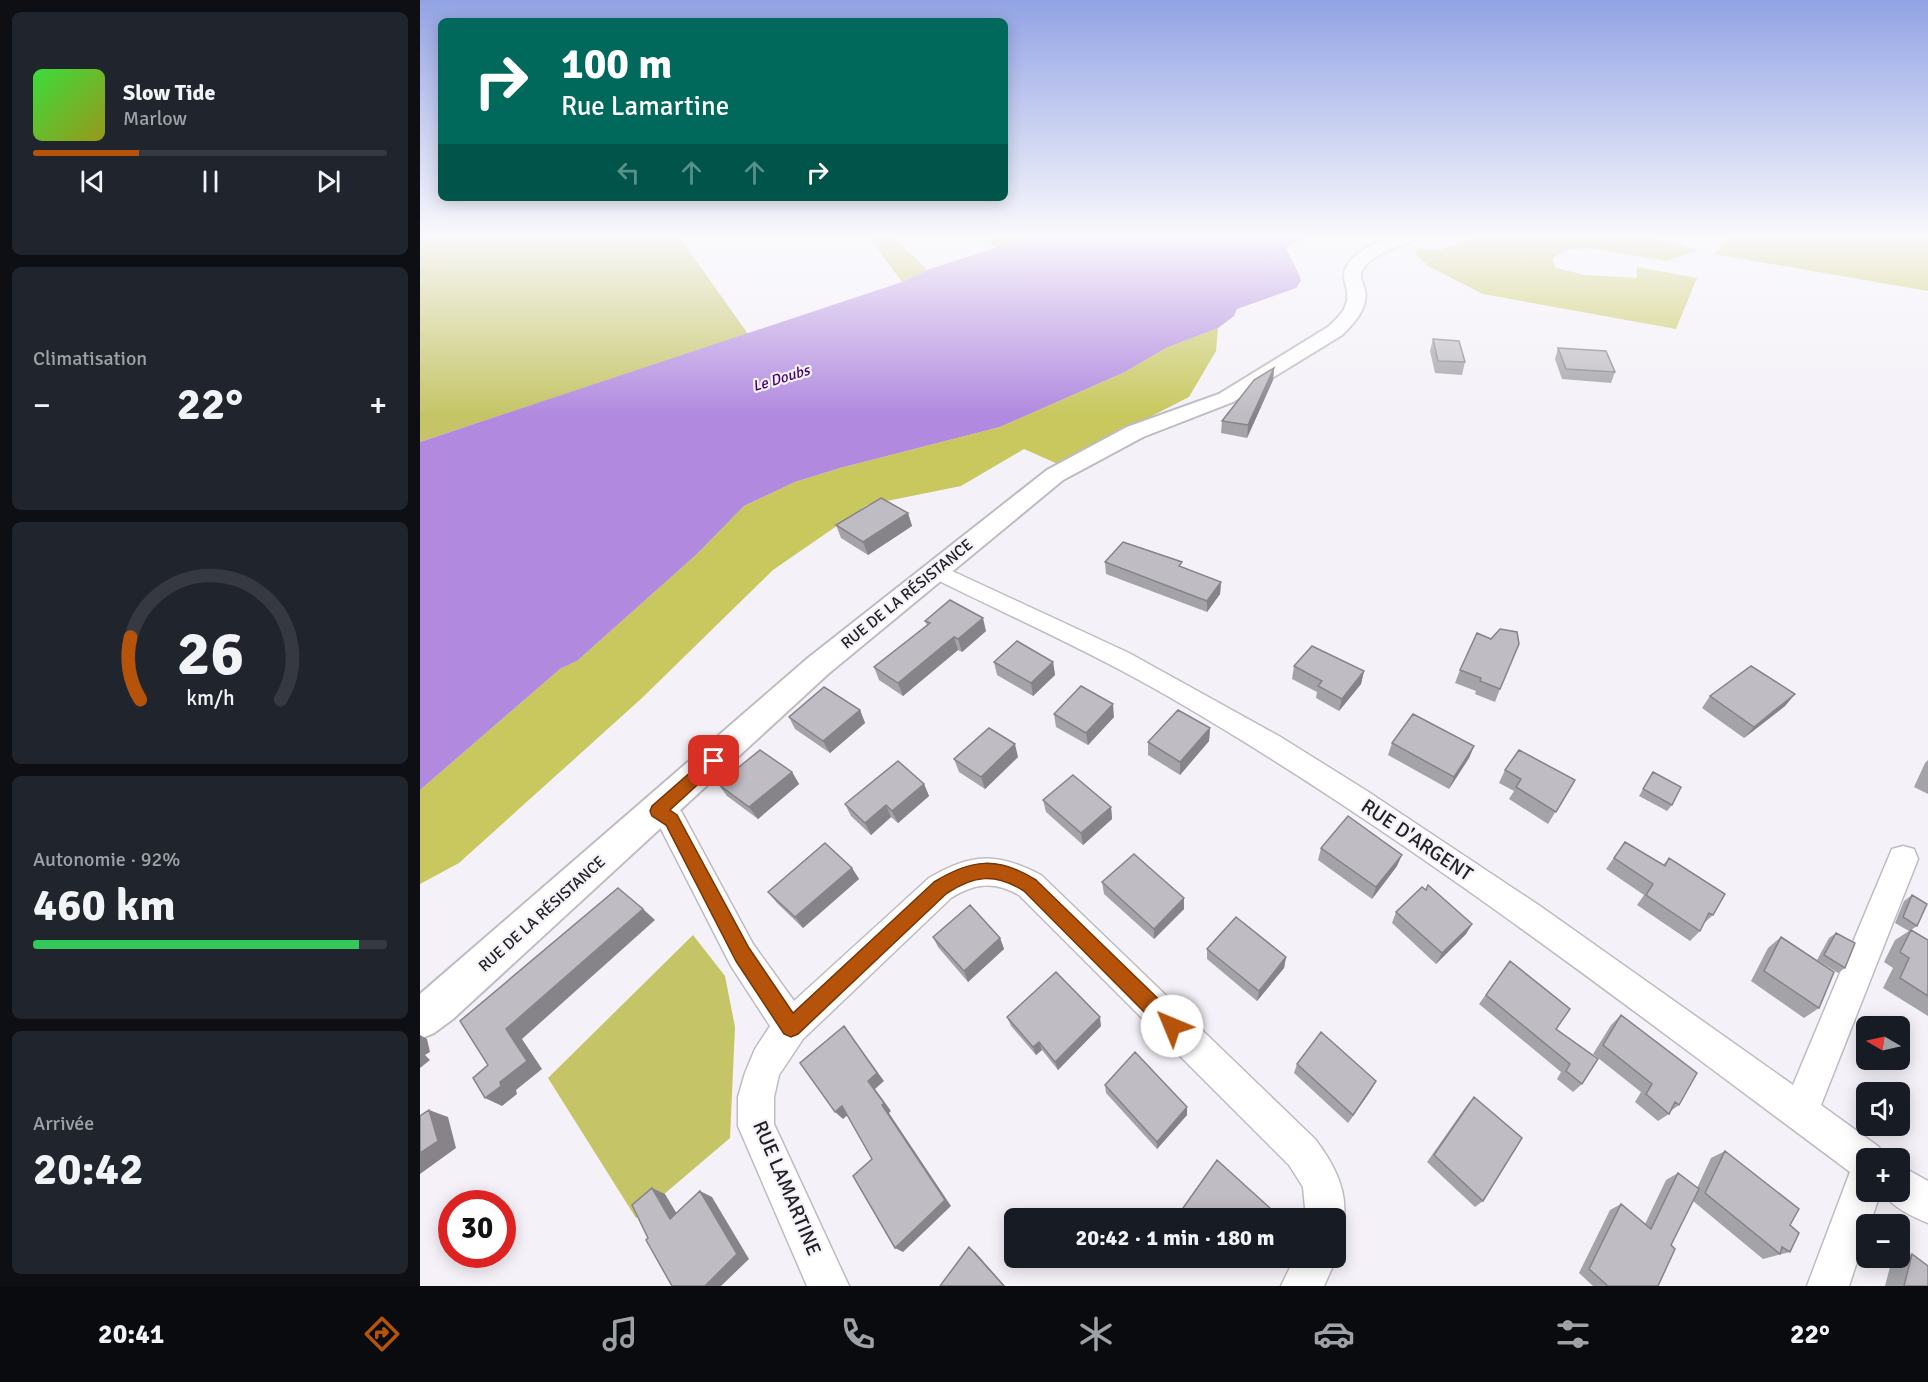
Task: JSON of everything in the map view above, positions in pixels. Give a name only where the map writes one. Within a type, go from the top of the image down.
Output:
[{"type":"street","name":"RUE DE LA RÉSISTANCE","points":[[420,1019],[440,1005],[818,666],[1055,475],[1135,432],[1226,398],[1335,331],[1346,321],[1356,302],[1355,295]]},
{"type":"street","name":"RUE D'ARGENT","points":[[937,571],[1134,666],[1210,709],[1369,807],[1488,888],[1856,1154]]},
{"type":"street","points":[[658,811],[672,820],[742,955],[791,1027]]},
{"type":"street","points":[[1800,1113],[1903,859]]},
{"type":"street","name":"RUE LAMARTINE","points":[[828,1286],[756,1126],[754,1101],[760,1075],[774,1049],[791,1027],[940,888],[959,876],[984,870],[1011,874],[1030,885],[1302,1152],[1316,1170],[1325,1192],[1326,1208]]},
{"type":"street","points":[[1910,1192],[1928,1204]]},
{"type":"street","points":[[1828,1286],[1858,1202]]},
{"type":"street","points":[[1302,1286],[1311,1268]]},
{"type":"shaded area","points":[[420,295],[720,295],[748,334],[420,442]]},
{"type":"shaded area","points":[[1489,295],[1690,295],[1676,329]]},
{"type":"shaded area","points":[[1218,328],[1216,351],[1189,397],[1058,464],[1024,449],[961,486],[867,505],[773,570],[642,698],[459,863],[420,884],[420,790],[560,669],[577,661],[697,554],[744,506],[795,482],[840,468],[1000,427],[1125,372],[1166,348]]},
{"type":"shaded area","points":[[693,935],[725,976],[735,1027],[730,1138],[636,1218],[548,1078]]},
{"type":"water","name":"Le Doubs","points":[[863,295],[1276,295],[1237,309],[1234,316],[1218,328],[1166,348],[1125,372],[1000,427],[840,468],[795,482],[744,506],[697,554],[577,661],[560,669],[420,790],[420,442]]},
{"type":"building","points":[[1433,339],[1459,341],[1465,362],[1438,361]]},
{"type":"building","points":[[1558,348],[1606,351],[1615,372],[1566,369]]},
{"type":"building","points":[[1274,368],[1248,425],[1222,421],[1254,380]]},
{"type":"building","points":[[881,498],[908,513],[863,542],[836,525]]},
{"type":"building","points":[[1123,542],[1182,562],[1179,566],[1221,582],[1207,601],[1105,562]]},
{"type":"building","points":[[950,600],[983,618],[958,639],[954,637],[898,683],[874,667],[930,623],[925,621]]},
{"type":"building","points":[[1500,629],[1517,632],[1519,644],[1500,689],[1460,670],[1477,633],[1491,639]]},
{"type":"building","points":[[1017,641],[1053,662],[1031,683],[994,662]]},
{"type":"building","points":[[1312,646],[1364,671],[1342,699],[1318,686],[1322,681],[1294,666]]},
{"type":"building","points":[[1751,666],[1795,694],[1754,727],[1710,696]]},
{"type":"building","points":[[1081,686],[1113,704],[1086,733],[1054,714]]},
{"type":"building","points":[[824,687],[860,710],[823,741],[789,717]]},
{"type":"building","points":[[1178,710],[1210,728],[1180,762],[1148,742]]},
{"type":"building","points":[[1413,714],[1474,746],[1454,777],[1392,743]]},
{"type":"building","points":[[989,728],[1015,744],[981,777],[954,759]]},
{"type":"building","points":[[760,750],[792,772],[749,807],[718,784]]},
{"type":"building","points":[[1519,750],[1575,780],[1556,812],[1516,787],[1521,779],[1505,770]]},
{"type":"building","points":[[898,761],[924,784],[892,811],[886,805],[865,823],[845,804]]},
{"type":"building","points":[[1653,772],[1681,787],[1672,805],[1643,789]]},
{"type":"building","points":[[1073,775],[1111,807],[1081,833],[1043,800]]},
{"type":"building","points":[[1348,816],[1402,855],[1376,887],[1321,848]]},
{"type":"building","points":[[1625,842],[1665,866],[1669,858],[1725,894],[1713,915],[1709,913],[1700,931],[1646,895],[1653,884],[1614,858]]},
{"type":"building","points":[[825,843],[852,868],[795,917],[768,892]]},
{"type":"building","points":[[1134,854],[1184,898],[1154,929],[1102,882]]},
{"type":"building","points":[[1428,885],[1472,924],[1442,953],[1396,912],[1422,887],[1426,890]]},
{"type":"building","points":[[618,888],[643,909],[506,1029],[527,1061],[500,1082],[501,1086],[485,1098],[473,1078],[488,1065],[460,1021]]},
{"type":"building","points":[[1912,895],[1927,904],[1917,926],[1903,917]]},
{"type":"building","points":[[970,905],[1000,938],[964,971],[933,937]]},
{"type":"building","points":[[1236,917],[1286,957],[1259,991],[1207,949]]},
{"type":"building","points":[[1911,930],[1928,940],[1928,996],[1900,978],[1909,958],[1900,952]]},
{"type":"building","points":[[1836,933],[1855,943],[1845,968],[1824,955]]},
{"type":"building","points":[[1781,937],[1834,972],[1819,1008],[1764,971]]},
{"type":"building","points":[[1510,961],[1570,1009],[1556,1029],[1598,1059],[1582,1084],[1566,1071],[1570,1064],[1486,995]]},
{"type":"building","points":[[1056,972],[1100,1017],[1055,1062],[1039,1042],[1033,1047],[1007,1017]]},
{"type":"building","points":[[1621,1015],[1697,1073],[1679,1105],[1675,1102],[1669,1114],[1646,1094],[1652,1084],[1603,1045]]},
{"type":"building","points":[[844,1026],[877,1073],[868,1081],[945,1200],[895,1248],[853,1176],[872,1159],[842,1106],[835,1112],[800,1063]]},
{"type":"building","points":[[1321,1032],[1376,1081],[1353,1115],[1297,1064]]},
{"type":"building","points":[[1135,1052],[1187,1107],[1157,1142],[1105,1085]]},
{"type":"building","points":[[1474,1097],[1522,1138],[1483,1201],[1434,1155]]},
{"type":"building","points":[[429,1110],[438,1141],[420,1153],[420,1116]]},
{"type":"building","points":[[1725,1151],[1799,1209],[1790,1225],[1799,1233],[1790,1252],[1782,1247],[1780,1254],[1705,1193]]},
{"type":"building","points":[[1217,1160],[1270,1208],[1183,1208]]},
{"type":"building","points":[[1678,1173],[1699,1189],[1671,1245],[1675,1249],[1658,1286],[1608,1286],[1589,1269],[1621,1204],[1651,1229]]},
{"type":"building","points":[[652,1188],[670,1219],[700,1191],[737,1254],[705,1286],[672,1286],[646,1240],[648,1238],[632,1205]]},
{"type":"building","points":[[969,1247],[1004,1286],[940,1286]]},
{"type":"building","points":[[1912,1254],[1928,1266],[1928,1286],[1904,1286]]},
{"type":"route","points":[[714,761],[658,811],[672,820],[742,955],[791,1027],[940,888],[959,876],[984,870],[1011,874],[1030,885],[1172,1026]]}]
